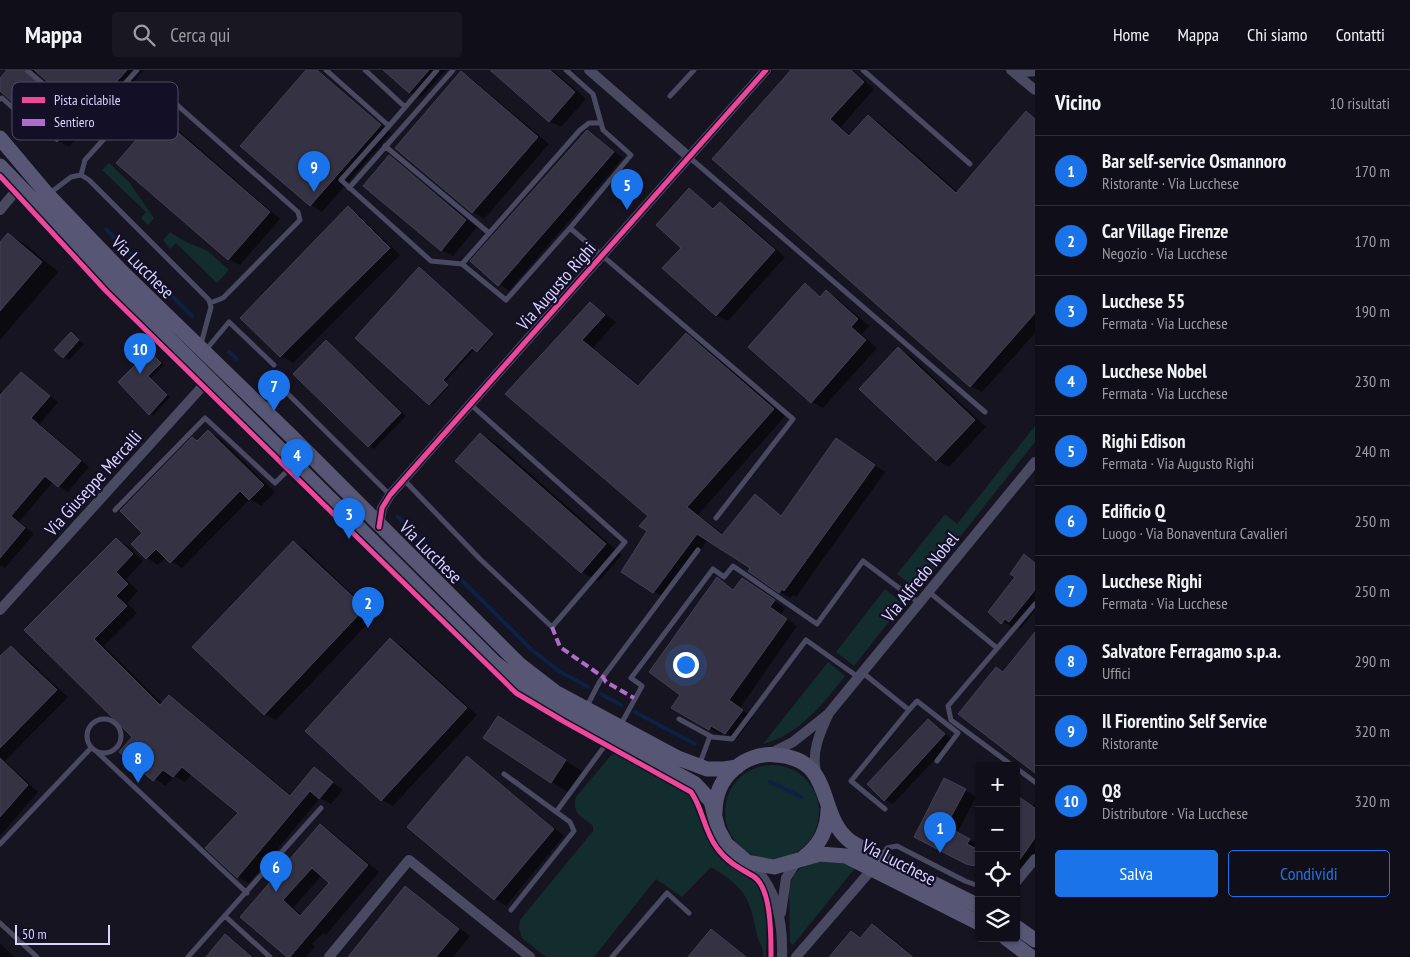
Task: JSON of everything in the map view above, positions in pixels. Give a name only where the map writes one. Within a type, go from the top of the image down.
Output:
[{"type":"main road","name":"Via Lucchese","points":[[0,138],[48,195],[201,351],[520,665],[556,692],[587,705],[694,783],[708,796],[718,829],[726,844],[747,862],[774,867],[820,854],[840,855],[877,863],[975,903]]},
{"type":"main road","name":"Via Lucchese","points":[[0,166],[114,284],[509,675],[547,704],[617,728],[698,766],[713,770],[737,767]]},
{"type":"main road","name":"Via Lucchese","points":[[715,817],[719,790],[726,778],[737,767],[750,759],[766,755],[785,756],[800,762],[820,781],[833,821],[844,836],[858,845],[877,863],[975,921]]},
{"type":"main road","name":"Via Lucchese","points":[[798,861],[812,851],[822,837],[827,821],[828,804]]},
{"type":"main road","points":[[1020,930],[1035,940]]},
{"type":"main road","points":[[1011,942],[1031,957]]},
{"type":"street","points":[[589,70],[688,157]]},
{"type":"street","name":"Via Augusto Righi","points":[[379,527],[380,515],[388,497],[766,70]]},
{"type":"street","points":[[1011,70],[1035,90]]},
{"type":"street","points":[[1016,70],[1025,72],[1035,71]]},
{"type":"street","points":[[0,210],[20,186]]},
{"type":"street","name":"Via Giuseppe Mercalli","points":[[0,610],[210,378]]},
{"type":"street","name":"Via Alfredo Nobel","points":[[820,781],[815,768],[815,755],[821,730],[830,713],[1035,462]]},
{"type":"street","points":[[358,506],[373,506],[388,497]]},
{"type":"street","name":"Via Alfredo Nobel","points":[[766,755],[793,742],[830,713]]},
{"type":"street","points":[[1020,877],[1035,859]]},
{"type":"street","points":[[329,957],[409,860],[530,957]]},
{"type":"street","points":[[780,926],[784,883],[798,861]]},
{"type":"street","points":[[747,862],[758,871],[768,885],[776,905],[780,926],[782,957]]},
{"type":"street","points":[[796,957],[877,863]]},
{"type":"lane","points":[[27,70],[41,82]]},
{"type":"lane","points":[[126,82],[137,70]]},
{"type":"lane","points":[[326,70],[389,126]]},
{"type":"lane","points":[[365,70],[405,106]]},
{"type":"lane","points":[[437,70],[341,180],[431,262],[462,264],[506,300],[570,228],[630,155],[603,130],[593,94],[566,70]]},
{"type":"lane","points":[[349,188],[453,70]]},
{"type":"lane","points":[[670,96],[694,70]]},
{"type":"lane","points":[[863,70],[970,164]]},
{"type":"lane","points":[[0,99],[2,98],[12,107]]},
{"type":"lane","points":[[178,106],[298,212],[300,220],[223,298],[210,303]]},
{"type":"lane","points":[[462,264],[580,130],[589,123],[600,123]]},
{"type":"lane","points":[[81,175],[85,160],[103,140]]},
{"type":"lane","points":[[386,146],[489,233]]},
{"type":"lane","points":[[688,157],[985,412]]},
{"type":"lane","points":[[48,195],[71,177],[81,175],[89,180],[210,303],[211,308],[201,351]]},
{"type":"lane","points":[[570,228],[793,419],[716,518]]},
{"type":"lane","points":[[201,351],[229,322],[274,365]]},
{"type":"lane","points":[[263,410],[279,392],[286,392],[388,497]]},
{"type":"lane","points":[[403,480],[480,559],[552,627],[625,542],[470,404]]},
{"type":"lane","points":[[115,510],[205,418],[275,483],[295,462]]},
{"type":"lane","points":[[587,705],[597,686],[698,550]]},
{"type":"lane","points":[[556,812],[617,728],[642,686],[632,678],[713,569],[724,577],[733,566],[817,624],[863,561],[920,603]]},
{"type":"lane","points":[[929,592],[997,648]]},
{"type":"lane","points":[[1008,762],[951,720],[948,706],[1035,604]]},
{"type":"lane","points":[[679,719],[710,736],[732,739],[806,640],[909,710]]},
{"type":"lane","points":[[885,809],[851,781],[917,701],[958,733],[937,761]]},
{"type":"lane","points":[[93,749],[112,752],[120,744],[122,733],[116,723],[105,718],[99,719],[90,725],[87,737],[93,749],[246,893]]},
{"type":"lane","points":[[698,766],[710,736]]},
{"type":"lane","points":[[0,844],[93,749]]},
{"type":"lane","points":[[1020,771],[1035,782]]},
{"type":"lane","points":[[504,774],[570,822],[574,830],[511,910]]},
{"type":"lane","points":[[188,957],[193,955],[322,808]]},
{"type":"lane","points":[[877,863],[887,848],[896,846],[975,885]]},
{"type":"lane","points":[[612,957],[667,893],[690,913]]},
{"type":"lane","points":[[226,917],[270,957]]},
{"type":"lane","points":[[0,923],[37,957]]},
{"type":"green space","points":[[109,163],[129,182],[154,218],[148,225],[141,218],[146,212],[102,170]]},
{"type":"green space","points":[[170,232],[184,241],[208,251],[229,270],[217,283],[176,243],[170,249],[163,240]]},
{"type":"green space","points":[[1035,426],[1035,442],[918,590],[897,574],[945,514],[957,524]]},
{"type":"green space","points":[[885,589],[903,604],[854,666],[836,652]]},
{"type":"green space","points":[[828,662],[845,676],[810,717],[776,740],[763,744]]},
{"type":"green space","points":[[613,753],[665,778],[689,795],[697,808],[707,837],[714,850],[722,859],[757,885],[765,904],[767,926],[766,957],[763,957],[763,950],[744,895],[732,881],[711,867],[682,897],[656,879],[594,957],[546,957],[522,938],[519,928],[520,920],[593,831],[593,826],[576,811],[576,797]]},
{"type":"green space","points":[[772,765],[790,768],[805,779],[816,794],[819,812],[816,830],[805,845],[790,856],[772,859],[754,856],[739,845],[728,830],[725,812],[728,794],[739,779],[754,768]]},
{"type":"green space","points":[[826,857],[856,867],[793,945],[790,943],[789,888],[792,880],[799,870],[807,864]]},
{"type":"building","points":[[7,70],[23,70],[36,82],[12,82],[12,102],[0,91],[0,78]]},
{"type":"building","points":[[34,70],[127,70],[116,82],[48,82]]},
{"type":"building","points":[[306,70],[317,70],[381,125],[310,206],[240,146]]},
{"type":"building","points":[[383,70],[429,70],[409,93]]},
{"type":"building","points":[[490,70],[550,70],[575,92],[549,122]]},
{"type":"building","points":[[791,70],[851,70],[864,82],[830,119],[849,136],[868,115],[956,193],[1026,111],[1035,119],[1035,313],[970,387],[712,159]]},
{"type":"building","points":[[461,71],[538,137],[472,213],[395,148]]},
{"type":"building","points":[[587,130],[614,152],[498,286],[470,261]]},
{"type":"building","points":[[178,132],[270,212],[228,260],[116,163],[136,140],[178,140]]},
{"type":"building","points":[[389,155],[466,220],[441,251],[363,186]]},
{"type":"building","points":[[689,188],[713,209],[720,202],[775,250],[716,316],[662,268],[681,248],[656,225]]},
{"type":"building","points":[[348,206],[390,248],[280,357],[240,318]]},
{"type":"building","points":[[8,233],[42,262],[0,311],[0,242]]},
{"type":"building","points":[[419,267],[493,334],[477,352],[472,348],[443,380],[448,385],[429,405],[355,338]]},
{"type":"building","points":[[805,283],[820,297],[826,290],[858,319],[851,327],[866,340],[811,403],[748,347]]},
{"type":"building","points":[[590,302],[605,315],[582,340],[638,386],[686,333],[774,409],[687,507],[722,535],[755,494],[781,516],[836,438],[875,465],[784,591],[782,589],[779,593],[748,571],[750,568],[697,534],[653,593],[621,572],[647,531],[639,526],[648,516],[505,394]]},
{"type":"building","points":[[71,332],[79,340],[63,358],[54,350]]},
{"type":"building","points":[[326,340],[401,413],[368,447],[293,374]]},
{"type":"building","points":[[898,347],[975,420],[936,461],[859,389]]},
{"type":"building","points":[[149,351],[161,363],[148,376],[167,395],[149,415],[118,382]]},
{"type":"building","points":[[21,372],[50,396],[31,418],[81,461],[58,487],[45,476],[11,516],[25,528],[0,558],[0,395]]},
{"type":"building","points":[[208,430],[264,485],[249,500],[240,491],[170,563],[156,549],[146,559],[131,544],[142,533],[120,511],[192,437],[197,441]]},
{"type":"building","points":[[480,433],[606,544],[581,573],[455,461]]},
{"type":"building","points":[[116,538],[133,554],[116,572],[128,584],[116,596],[127,606],[94,639],[160,705],[169,695],[290,796],[314,767],[333,782],[319,799],[310,791],[237,878],[205,848],[238,813],[182,767],[173,777],[163,770],[153,781],[119,752],[132,737],[24,630]]},
{"type":"building","points":[[293,541],[365,608],[264,715],[192,647]]},
{"type":"building","points":[[1024,554],[1035,563],[1035,590],[1009,622],[1005,619],[1001,624],[988,612],[1015,577],[1010,574]]},
{"type":"building","points":[[717,577],[733,590],[742,578],[775,600],[770,607],[787,619],[729,700],[743,710],[725,734],[711,726],[709,730],[671,708],[680,695],[649,672]]},
{"type":"building","points":[[1035,632],[1035,773],[958,714],[996,667],[1003,672]]},
{"type":"building","points":[[390,638],[467,708],[381,801],[305,731]]},
{"type":"building","points":[[11,646],[57,690],[0,748],[0,656]]},
{"type":"building","points":[[498,716],[566,760],[551,783],[483,738]]},
{"type":"building","points":[[928,719],[945,734],[884,801],[867,784]]},
{"type":"building","points":[[467,756],[554,829],[494,900],[407,827]]},
{"type":"building","points":[[0,758],[28,785],[0,817]]},
{"type":"building","points":[[944,778],[966,789],[946,826],[970,839],[967,844],[975,848],[975,866],[966,864],[914,837]]},
{"type":"building","points":[[1020,798],[1035,808],[1035,838],[1020,859]]},
{"type":"building","points":[[320,824],[368,865],[290,957],[287,957],[240,917]],"holes":[[[312,868],[329,883],[300,916],[283,900]]]},
{"type":"building","points":[[405,886],[459,929],[436,957],[348,957]]},
{"type":"building","points":[[872,924],[913,957],[829,957],[851,931],[860,938]]},
{"type":"building","points":[[711,929],[746,957],[688,957]]},
{"type":"building","points":[[225,934],[252,957],[206,957]]},
{"type":"waterway","points":[[106,229],[192,316]]},
{"type":"waterway","points":[[229,352],[237,359]]},
{"type":"waterway","points":[[398,517],[532,650],[559,671],[588,687]]},
{"type":"waterway","points":[[601,694],[621,705]]},
{"type":"waterway","points":[[635,712],[695,744]]},
{"type":"waterway","points":[[770,782],[801,797]]},
{"type":"marked path","points":[[552,627],[560,647],[603,677],[606,682],[634,698]]},
{"type":"cycle path","points":[[379,527],[382,508],[390,495],[766,70]]},
{"type":"cycle path","points":[[0,176],[106,291],[516,693],[691,792],[717,848],[729,861],[753,876],[764,891],[769,914],[771,957]]},
{"type":"place","name":"Il Fiorentino Self Service","points":[[314,192]]},
{"type":"place","name":"Righi Edison","points":[[627,210]]},
{"type":"place","name":"Q8","points":[[140,374]]},
{"type":"place","name":"Lucchese Righi","points":[[274,411]]},
{"type":"place","name":"Lucchese Nobel","points":[[297,480]]},
{"type":"place","name":"Lucchese 55","points":[[349,539]]},
{"type":"place","name":"Car Village Firenze","points":[[368,628]]},
{"type":"place","name":"Salvatore Ferragamo s.p.a.","points":[[138,783]]},
{"type":"place","name":"Bar self-service Osmannoro","points":[[940,853]]},
{"type":"place","name":"Edificio Q","points":[[276,892]]}]
